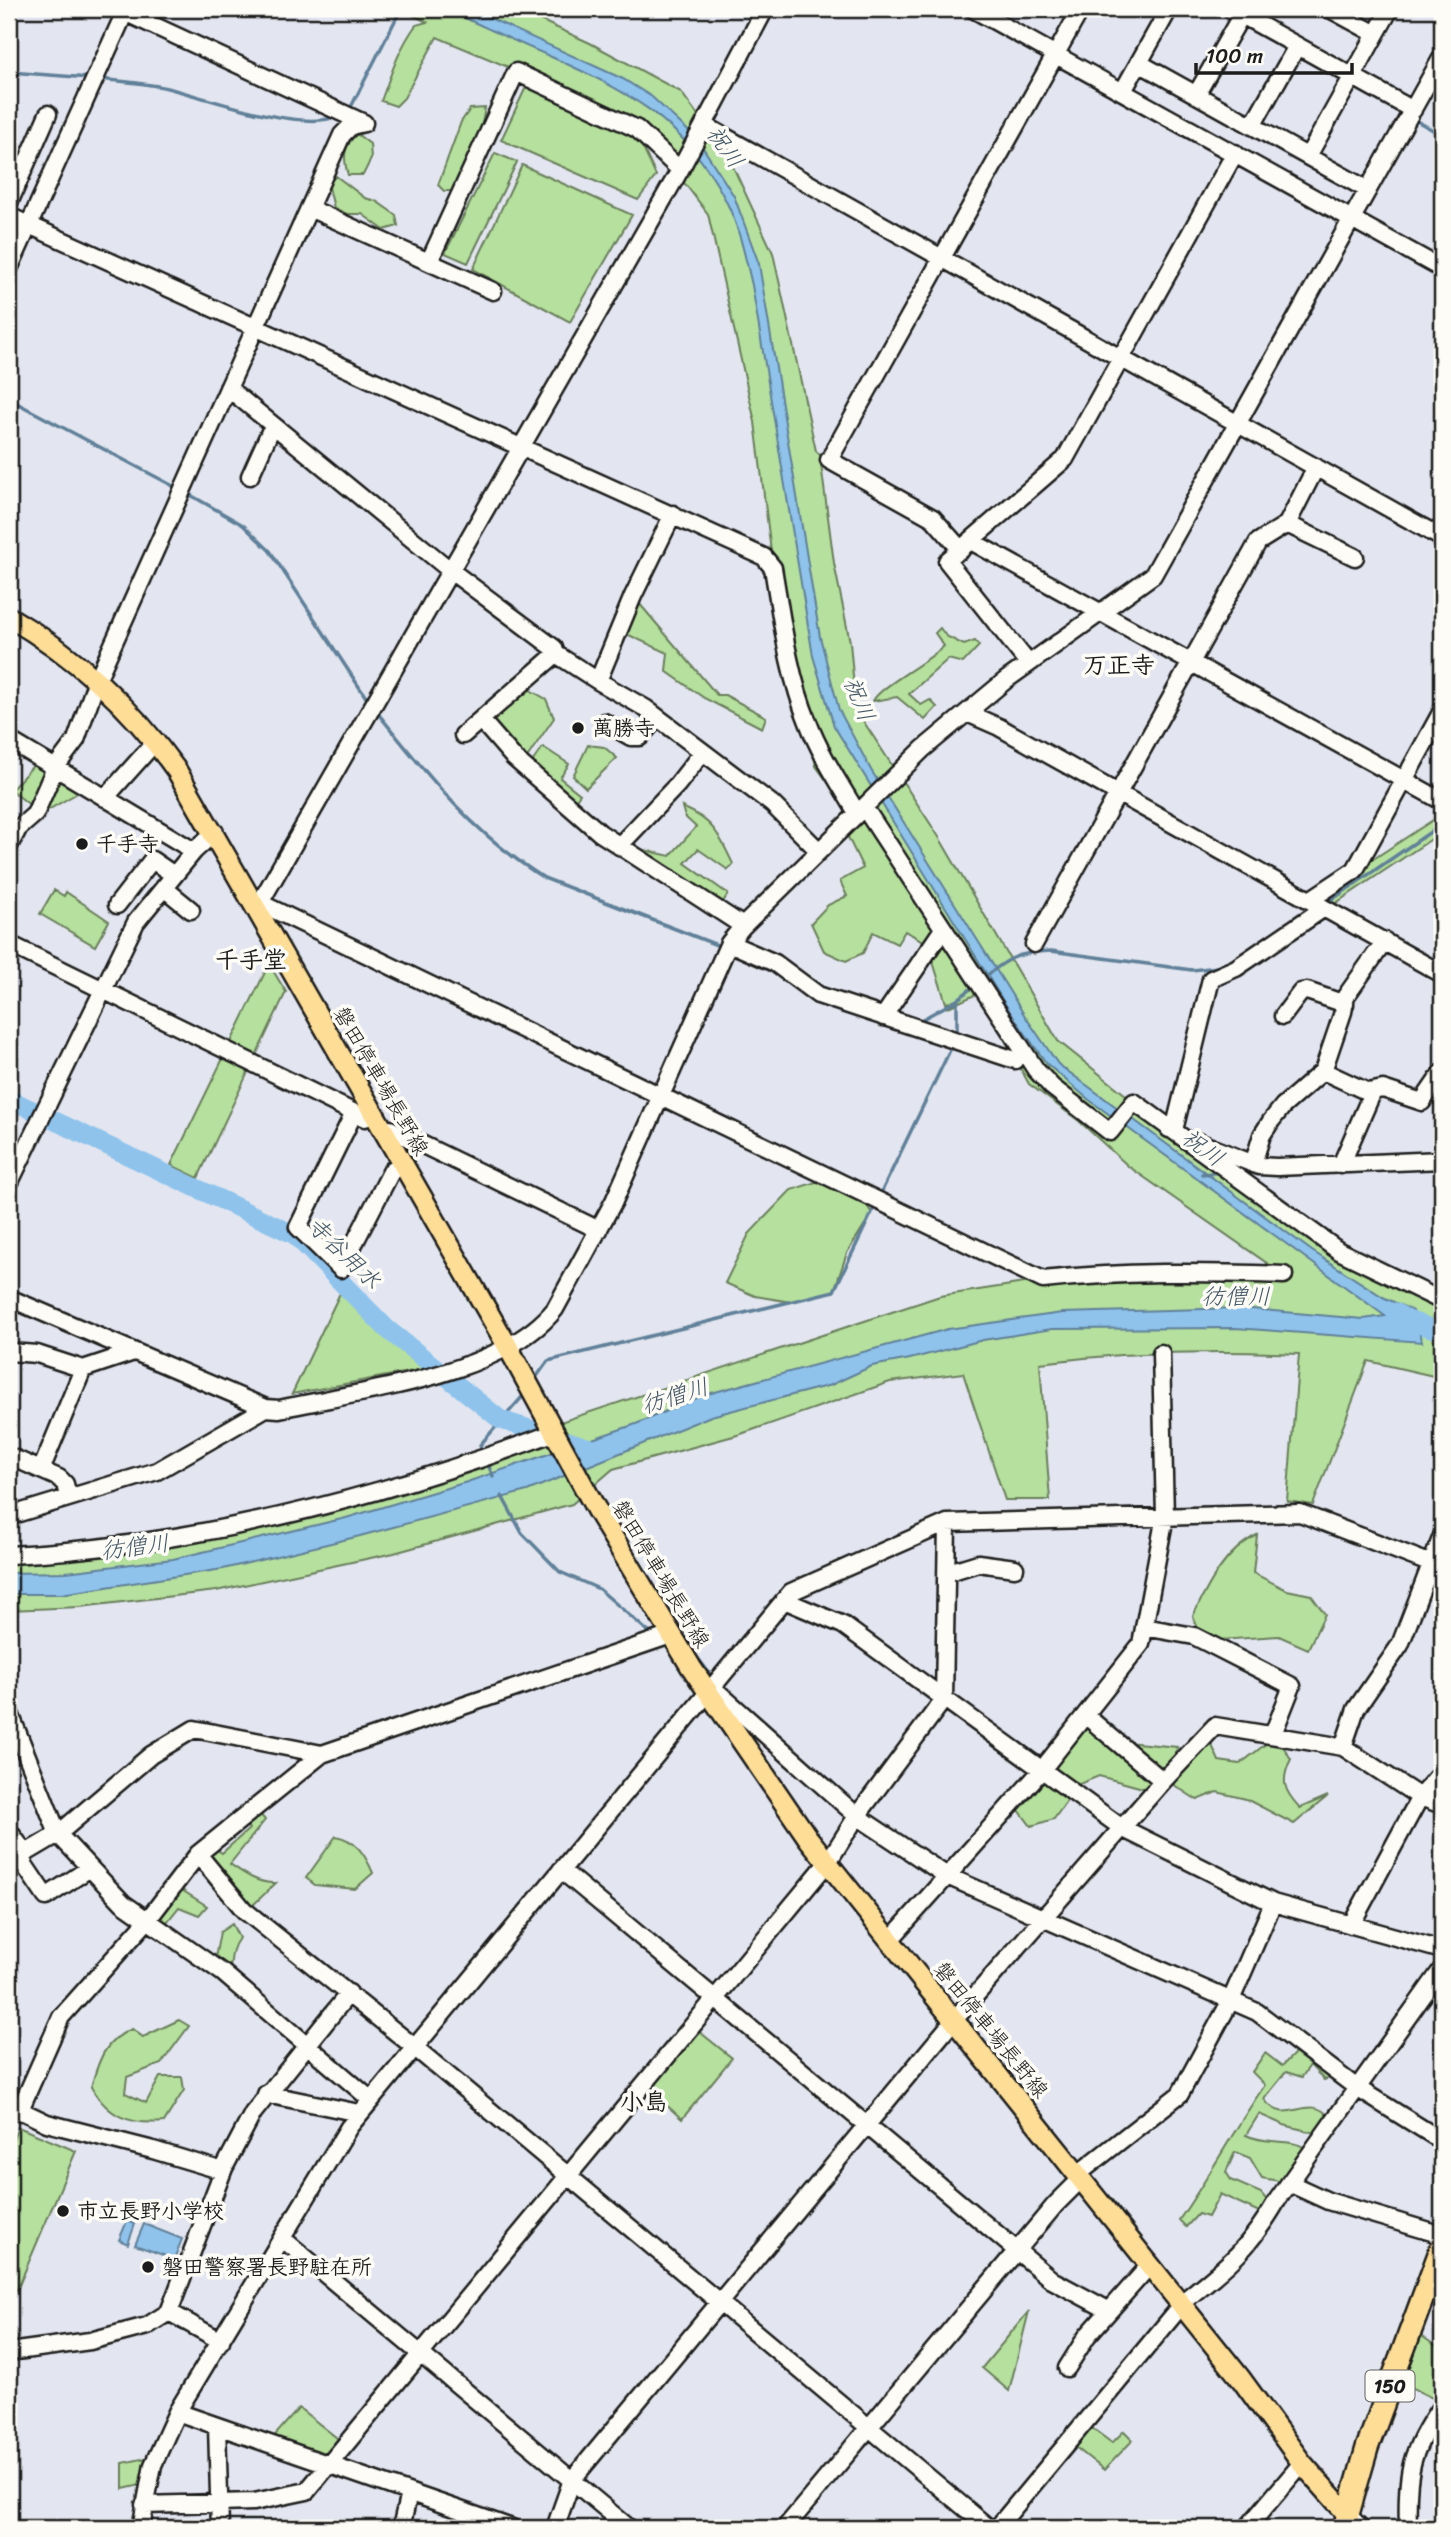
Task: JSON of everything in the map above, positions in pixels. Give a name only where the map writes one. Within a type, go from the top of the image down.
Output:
[{"type":"highway","name":"150","points":[[1351,2524],[1367,2448],[1442,2246]]},
{"type":"main road","name":"磐田停車場長野線","points":[[9,617],[55,647],[97,680],[156,741],[258,905],[508,1347],[582,1485],[671,1634],[801,1828],[1241,2379],[1302,2463],[1351,2524]]},
{"type":"street","points":[[765,9],[683,164],[258,905],[1042,1280],[1131,1273],[1284,1275]]},
{"type":"street","points":[[973,9],[1442,270]]},
{"type":"street","points":[[1081,9],[940,257],[829,460],[933,518],[966,546],[1102,612],[1442,801]]},
{"type":"street","points":[[1123,91],[1169,9]]},
{"type":"street","points":[[1330,9],[1376,34]]},
{"type":"street","points":[[1308,156],[1390,9]]},
{"type":"street","points":[[9,269],[122,10],[365,123],[351,126],[342,135],[97,680],[76,740],[55,768],[36,814],[18,829],[9,846]]},
{"type":"street","points":[[1196,95],[1238,15],[1297,46],[1349,82],[1409,116]]},
{"type":"street","points":[[1252,126],[1297,46]]},
{"type":"street","points":[[9,1298],[131,1353],[266,1408],[279,1409],[480,1363],[545,1323],[599,1230],[729,943],[743,926],[894,778],[967,713],[1028,663],[1153,575],[1442,57]]},
{"type":"street","points":[[1139,63],[1368,190]]},
{"type":"street","points":[[429,262],[516,72],[637,129],[683,164]]},
{"type":"street","points":[[9,203],[48,114]]},
{"type":"street","points":[[704,125],[1442,538]]},
{"type":"street","points":[[1028,663],[947,561],[1065,459],[1235,153]]},
{"type":"street","points":[[309,208],[493,291]]},
{"type":"street","points":[[9,216],[757,552],[773,568],[791,672],[799,700],[821,750],[864,807],[1036,1070],[1052,1087],[1110,1132],[1133,1102],[1339,1251],[1442,1301]]},
{"type":"street","points":[[228,388],[451,571],[554,648],[556,654],[657,718],[772,804],[819,851]]},
{"type":"street","points":[[250,476],[273,425]]},
{"type":"street","points":[[1034,944],[1258,542],[1287,524],[1316,467]]},
{"type":"street","points":[[598,681],[633,596],[673,514]]},
{"type":"street","points":[[1287,524],[1355,557]]},
{"type":"street","points":[[463,736],[556,654]]},
{"type":"street","points":[[1171,1130],[1175,1126],[1211,979],[1236,968],[1355,870],[1442,711]]},
{"type":"street","points":[[967,713],[999,727],[1442,974]]},
{"type":"street","points":[[604,722],[631,737],[640,737],[657,718]]},
{"type":"street","points":[[481,720],[513,758],[592,826],[743,926]]},
{"type":"street","points":[[9,740],[194,851]]},
{"type":"street","points":[[105,798],[156,741]]},
{"type":"street","points":[[619,846],[677,785],[702,753]]},
{"type":"street","points":[[9,1184],[136,922],[194,851],[215,832]]},
{"type":"street","points":[[117,905],[152,860],[191,910]]},
{"type":"street","points":[[883,1017],[943,929]]},
{"type":"street","points":[[1253,1164],[1262,1135],[1283,1105],[1323,1071],[1356,977],[1385,941]]},
{"type":"street","points":[[729,943],[775,963],[818,995],[1015,1060]]},
{"type":"street","points":[[9,944],[365,1118],[374,1114]]},
{"type":"street","points":[[1283,1016],[1301,992],[1307,991],[1345,1004]]},
{"type":"street","points":[[1323,1071],[1368,1092],[1383,1089],[1422,1102],[1442,1073]]},
{"type":"street","points":[[1341,1166],[1373,1091]]},
{"type":"street","points":[[354,1112],[298,1227],[341,1269],[392,1170],[403,1164]]},
{"type":"street","points":[[384,1132],[390,1129],[599,1230]]},
{"type":"street","points":[[1171,1130],[1253,1164],[1277,1167],[1442,1160]]},
{"type":"street","points":[[9,1352],[37,1354],[83,1369],[131,1353]]},
{"type":"street","points":[[890,1940],[1041,1771],[1141,1644],[1165,1516],[1161,1353]]},
{"type":"street","points":[[41,1470],[83,1369]]},
{"type":"street","points":[[9,1516],[157,1471],[266,1408]]},
{"type":"street","points":[[9,1555],[86,1551],[225,1529],[467,1464],[553,1433]]},
{"type":"street","points":[[9,1456],[59,1478],[65,1484],[68,1496]]},
{"type":"street","points":[[141,2528],[153,2465],[177,2412],[359,2113],[703,1702],[791,1592],[947,1523],[1300,1513],[1437,1565]]},
{"type":"street","points":[[144,2505],[254,2502],[307,2491],[419,2353],[716,2000],[828,1862],[857,1816],[944,1699],[949,1572],[947,1523]]},
{"type":"street","points":[[1343,1747],[1356,1709],[1400,1645],[1437,1565],[1442,1536]]},
{"type":"street","points":[[949,1572],[978,1563],[1015,1567]]},
{"type":"street","points":[[785,1600],[843,1625],[1122,1828],[1273,1903],[1442,1950]]},
{"type":"street","points":[[1144,1627],[1194,1636],[1292,1686],[1273,1734]]},
{"type":"street","points":[[223,2171],[47,2123],[14,2109],[61,2017],[146,1922],[198,1854],[322,1754],[671,1634]]},
{"type":"street","points":[[710,1690],[857,1816],[947,1876],[1042,1922],[1257,2012],[1357,2088],[1442,2141]]},
{"type":"street","points":[[9,1711],[15,1748],[58,1834],[123,1903],[146,1922],[206,1960],[370,2099]]},
{"type":"street","points":[[1085,1715],[1163,1780]]},
{"type":"street","points":[[555,2528],[572,2480],[954,2020],[1163,1780],[1215,1726],[1343,1747],[1420,1797],[1442,1805]]},
{"type":"street","points":[[18,1858],[58,1834],[150,1755],[194,1729],[322,1754]]},
{"type":"street","points":[[1351,1925],[1420,1797],[1442,1771]]},
{"type":"street","points":[[9,1831],[18,1858],[46,1897],[90,1868]]},
{"type":"street","points":[[198,1854],[244,1910],[414,2046],[568,2178],[989,2528]]},
{"type":"street","points":[[561,1871],[1052,2280],[1108,2310]]},
{"type":"street","points":[[785,2528],[1079,2177],[1180,2094],[1233,2001],[1273,1903]]},
{"type":"street","points":[[997,2528],[1180,2305],[1233,2263],[1256,2236],[1289,2183],[1442,1969]]},
{"type":"street","points":[[9,2352],[90,2341],[148,2326],[169,2312],[223,2171],[266,2094],[349,1993]]},
{"type":"street","points":[[266,2094],[359,2113]]},
{"type":"street","points":[[1289,2183],[1328,2201],[1442,2235]]},
{"type":"street","points":[[283,2239],[629,2528]]},
{"type":"street","points":[[1067,2368],[1108,2310],[1150,2265]]},
{"type":"street","points":[[169,2312],[221,2341]]},
{"type":"street","points":[[1408,2528],[1409,2468],[1414,2452],[1442,2405]]},
{"type":"street","points":[[177,2412],[512,2528]]},
{"type":"street","points":[[217,2426],[220,2528]]},
{"type":"street","points":[[1247,2528],[1302,2463]]},
{"type":"street","points":[[401,2528],[409,2493]]},
{"type":"green space","points":[[401,9],[516,9],[590,43],[681,92],[729,158],[773,253],[816,451],[826,461],[821,464],[834,563],[850,642],[856,710],[939,837],[1058,1041],[1141,1107],[1421,1296],[1442,1304],[1442,1378],[1368,1361],[1313,1505],[1287,1501],[1299,1354],[1202,1352],[1105,1356],[1040,1363],[1050,1500],[1005,1500],[963,1373],[890,1382],[741,1434],[613,1469],[572,1504],[394,1553],[216,1591],[80,1607],[9,1610],[9,1555],[64,1552],[394,1490],[550,1443],[563,1421],[940,1296],[1024,1283],[1284,1275],[1128,1166],[1079,1121],[1029,1084],[979,993],[946,1008],[955,1001],[946,1003],[927,943],[905,931],[897,944],[873,932],[863,953],[846,961],[824,951],[811,923],[828,905],[847,896],[840,881],[863,868],[845,831],[853,817],[816,766],[773,568],[755,422],[708,214],[653,142],[636,133],[656,176],[638,200],[501,140],[527,85],[575,95],[437,37],[404,98],[396,106],[381,101],[405,43],[416,25],[427,22]]},
{"type":"green space","points":[[485,108],[479,140],[457,191],[444,191],[438,185],[461,122],[470,109]]},
{"type":"green space","points":[[357,134],[370,144],[371,159],[363,175],[348,175],[345,153]]},
{"type":"green space","points":[[495,153],[517,162],[468,263],[445,253]]},
{"type":"green space","points":[[522,165],[632,215],[570,322],[473,269]]},
{"type":"green space","points":[[336,176],[365,198],[376,201],[396,215],[398,226],[384,230],[362,214],[347,214],[334,208],[328,183]]},
{"type":"green space","points":[[633,596],[717,695],[725,695],[766,717],[762,728],[704,698],[666,671],[668,653],[620,631]]},
{"type":"green space","points":[[940,628],[946,636],[964,645],[975,641],[979,646],[963,663],[948,659],[909,694],[921,705],[930,700],[937,707],[925,720],[897,697],[873,701],[884,689],[944,646],[935,633]]},
{"type":"green space","points":[[521,685],[546,699],[554,718],[522,765],[481,720]]},
{"type":"green space","points":[[588,745],[604,747],[617,758],[586,788],[573,776]]},
{"type":"green space","points":[[543,747],[569,764],[560,778],[580,794],[570,807],[527,769]]},
{"type":"green space","points":[[39,759],[81,791],[41,814],[11,790]]},
{"type":"green space","points":[[682,807],[701,817],[714,829],[733,864],[728,870],[698,849],[685,863],[728,894],[723,902],[642,854],[644,850],[670,856],[696,827],[685,817]]},
{"type":"green space","points":[[1442,814],[1442,832],[1327,909],[1311,900]]},
{"type":"green space","points":[[54,890],[64,896],[66,892],[109,921],[95,946],[40,914]]},
{"type":"green space","points":[[269,964],[286,992],[198,1178],[171,1165]]},
{"type":"green space","points":[[819,1181],[856,1191],[872,1213],[847,1253],[834,1291],[791,1302],[755,1296],[725,1283],[749,1234],[791,1190]]},
{"type":"green space","points":[[341,1291],[424,1369],[292,1394]]},
{"type":"green space","points":[[1257,1535],[1253,1573],[1287,1590],[1311,1595],[1325,1614],[1308,1649],[1279,1636],[1203,1641],[1193,1616],[1199,1604],[1227,1559]]},
{"type":"green space","points":[[1085,1725],[1116,1741],[1177,1747],[1172,1771],[1154,1791],[1099,1776],[1079,1784],[1054,1819],[1031,1826],[1013,1802]]},
{"type":"green space","points":[[1207,1734],[1219,1761],[1240,1764],[1267,1743],[1281,1743],[1291,1759],[1285,1785],[1300,1808],[1328,1796],[1294,1824],[1246,1799],[1217,1792],[1197,1800],[1168,1781]]},
{"type":"green space","points":[[260,1814],[265,1820],[230,1864],[257,1880],[276,1883],[251,1907],[203,1856],[213,1847],[222,1853],[249,1829],[244,1820]]},
{"type":"green space","points":[[336,1836],[359,1849],[373,1873],[355,1889],[315,1885],[306,1878]]},
{"type":"green space","points":[[177,1887],[207,1906],[199,1915],[179,1907],[167,1922],[154,1917]]},
{"type":"green space","points":[[232,1924],[239,1938],[233,1949],[228,1973],[215,1958],[220,1932]]},
{"type":"green space","points":[[179,2020],[189,2026],[161,2064],[127,2077],[125,2093],[146,2103],[160,2077],[182,2077],[184,2090],[164,2122],[130,2120],[105,2106],[91,2087],[100,2059],[109,2045],[132,2029],[143,2037]]},
{"type":"green space","points":[[696,2029],[732,2058],[682,2119],[646,2087]]},
{"type":"green space","points":[[1299,2049],[1332,2077],[1324,2080],[1310,2065],[1302,2077],[1286,2072],[1264,2099],[1272,2108],[1281,2111],[1305,2108],[1322,2110],[1331,2118],[1323,2135],[1284,2125],[1259,2114],[1246,2135],[1262,2140],[1293,2143],[1305,2148],[1284,2182],[1262,2178],[1250,2158],[1235,2152],[1226,2172],[1231,2180],[1261,2193],[1270,2204],[1268,2216],[1220,2194],[1208,2217],[1198,2214],[1186,2227],[1179,2220],[1265,2085],[1252,2072],[1265,2053],[1282,2066]]},
{"type":"green space","points":[[18,2127],[76,2151],[17,2290],[9,2287],[9,2149]]},
{"type":"green space","points":[[1029,2311],[1009,2391],[982,2368]]},
{"type":"green space","points":[[1420,2335],[1442,2350],[1442,2403],[1404,2384]]},
{"type":"green space","points":[[299,2408],[342,2442],[325,2463],[269,2442]]},
{"type":"green space","points":[[1089,2426],[1112,2443],[1124,2431],[1133,2440],[1104,2470],[1073,2445]]},
{"type":"green space","points":[[146,2458],[141,2485],[123,2489],[123,2463]]},
{"type":"water","points":[[445,9],[470,9],[623,79],[652,97],[698,140],[734,196],[759,264],[820,637],[839,710],[871,770],[1058,1064],[1312,1251],[1383,1297],[1413,1311],[1422,1342],[1235,1328],[1052,1329],[983,1340],[872,1366],[831,1385],[711,1416],[527,1491],[360,1536],[223,1569],[61,1594],[9,1594],[9,1573],[66,1572],[173,1559],[346,1518],[467,1482],[636,1424],[704,1395],[948,1329],[1062,1313],[1240,1308],[1363,1319],[1385,1316],[1088,1099],[1047,1064],[1010,1012],[834,726],[813,656],[752,285],[738,230],[725,199],[709,171],[691,148],[650,110],[602,81]]},
{"type":"water","points":[[127,2221],[135,2224],[128,2244],[119,2240]]},
{"type":"water","points":[[144,2224],[182,2239],[174,2259],[135,2245]]},
{"type":"waterway","points":[[350,109],[401,9]]},
{"type":"waterway","points":[[1216,9],[1227,15]]},
{"type":"waterway","points":[[1297,55],[1345,82]]},
{"type":"waterway","points":[[9,72],[90,78]]},
{"type":"waterway","points":[[101,79],[167,88],[278,117],[321,120],[337,116]]},
{"type":"waterway","points":[[1352,86],[1404,114]]},
{"type":"waterway","points":[[1413,119],[1442,135]]},
{"type":"waterway","points":[[9,399],[177,488]]},
{"type":"waterway","points":[[187,493],[243,525],[270,551],[369,702]]},
{"type":"waterway","points":[[376,711],[452,802],[518,861],[544,878],[722,947]]},
{"type":"waterway","points":[[1327,903],[1442,824]]},
{"type":"waterway","points":[[981,980],[1013,958],[1051,951],[1192,970],[1218,967]]},
{"type":"waterway","points":[[917,1022],[957,1000],[975,985]]},
{"type":"waterway","points":[[957,1000],[957,1037]]},
{"type":"waterway","points":[[879,1197],[953,1044]]},
{"type":"waterway","name":"寺谷用水","points":[[9,1099],[295,1235],[387,1329],[501,1420],[590,1448]]},
{"type":"waterway","name":"祝川","points":[[1202,1174],[1222,1172]]},
{"type":"waterway","points":[[535,1379],[548,1361],[834,1291],[876,1204]]},
{"type":"waterway","name":"彷僧川","points":[[1395,1312],[1408,1320],[1442,1332]]},
{"type":"waterway","points":[[483,1453],[480,1445],[523,1396]]},
{"type":"waterway","points":[[486,1460],[493,1476]]},
{"type":"waterway","points":[[502,1496],[522,1533],[560,1572],[599,1589],[651,1634],[656,1634]]},
{"type":"waterway","points":[[694,1653],[713,1678]]},
{"type":"place","name":"萬勝寺","points":[[578,728]]},
{"type":"place","name":"千手寺","points":[[82,844]]},
{"type":"place","name":"市立長野小学校","points":[[63,2211]]},
{"type":"place","name":"磐田警察署長野駐在所","points":[[148,2267]]},
{"type":"district","name":"万正寺","points":[[1119,665]]},
{"type":"district","name":"千手堂","points":[[251,960]]},
{"type":"district","name":"小島","points":[[644,2102]]}]
